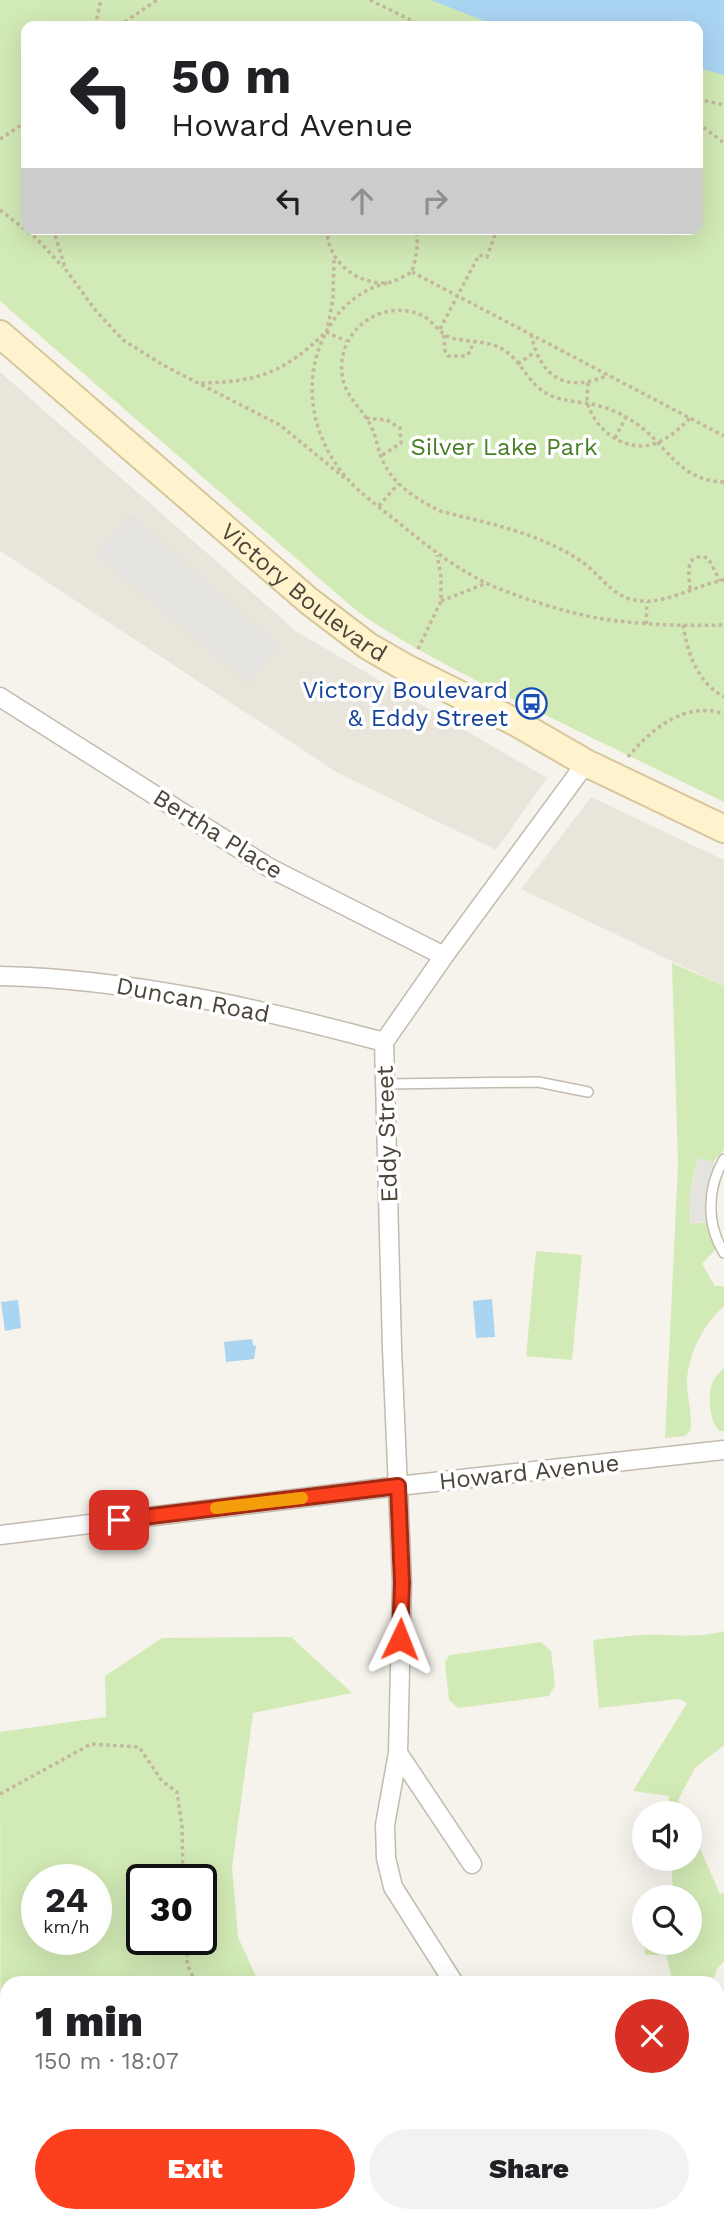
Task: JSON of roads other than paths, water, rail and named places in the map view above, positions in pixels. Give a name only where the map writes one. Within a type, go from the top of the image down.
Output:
[{"type":"main road","name":"Victory Boulevard","points":[[0,334],[309,601],[368,646],[517,723],[586,763],[724,829]]},
{"type":"street","name":"Bertha Place","points":[[0,697],[268,867],[444,956]]},
{"type":"street","name":"Eddy Street","points":[[450,1976],[393,1887],[386,1858],[385,1825],[398,1753],[402,1583],[392,1348],[384,1042],[586,763]]},
{"type":"street","name":"Duncan Road","points":[[0,976],[55,977],[135,986],[208,999],[384,1042]]},
{"type":"street","name":"Howard Avenue","points":[[0,1535],[398,1486],[724,1450]]},
{"type":"street","points":[[398,1753],[472,1864]]},
{"type":"lane","points":[[386,1084],[538,1082],[588,1091]]},
{"type":"lane","points":[[724,1159],[717,1171],[710,1202],[715,1234],[724,1253]]},
{"type":"water","points":[[431,0],[724,0],[724,75],[703,69],[703,21],[484,21]]},
{"type":"water","points":[[492,1299],[495,1337],[476,1338],[473,1301]]},
{"type":"water","points":[[18,1300],[21,1328],[5,1331],[1,1302]]},
{"type":"water","points":[[252,1339],[253,1345],[256,1346],[254,1359],[226,1362],[224,1342]]},
{"type":"place","name":"Victory Boulevard & Eddy Street","points":[[531,704]]},
{"type":"park label","name":"Silver Lake Park","points":[[504,447]]}]
